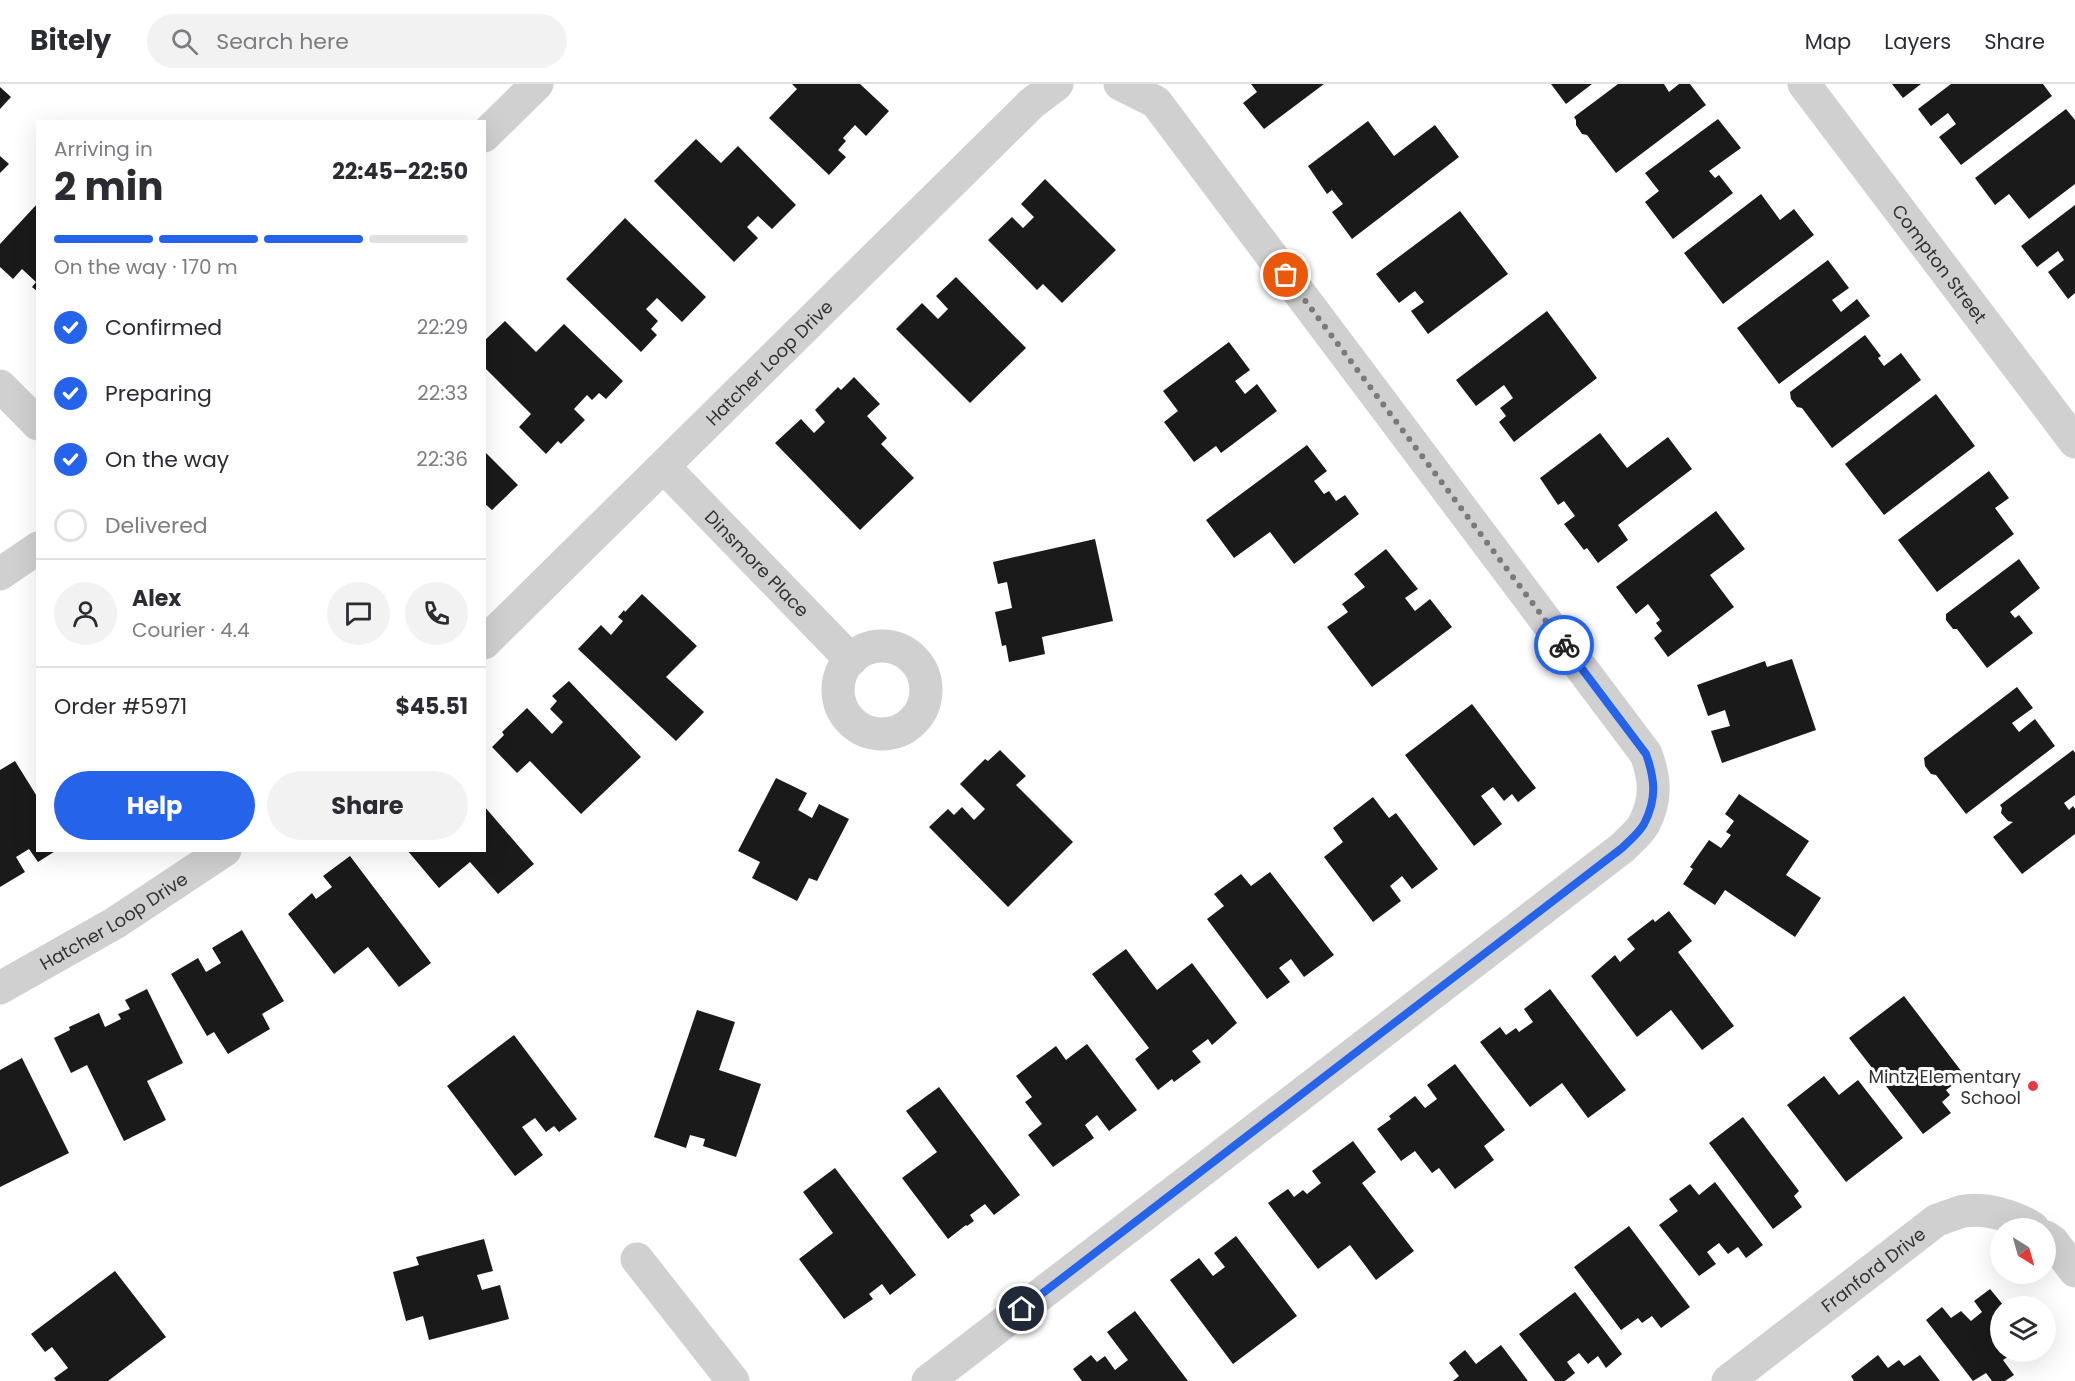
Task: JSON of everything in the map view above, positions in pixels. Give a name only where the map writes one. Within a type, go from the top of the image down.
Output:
[{"type":"street","points":[[486,134],[537,84]]},
{"type":"street","name":"Hatcher Loop Drive","points":[[486,641],[1032,103],[1057,84]]},
{"type":"street","points":[[928,1381],[1622,848],[1644,825],[1652,799],[1653,776],[1646,754],[1156,102],[1120,84]]},
{"type":"street","name":"Compton Street","points":[[1804,84],[2075,442]]},
{"type":"street","points":[[0,386],[36,422]]},
{"type":"street","name":"Dinsmore Place","points":[[664,467],[851,660]]},
{"type":"street","points":[[0,574],[36,549]]},
{"type":"street","name":"Hatcher Loop Drive","points":[[0,988],[115,923],[222,852]]},
{"type":"street","name":"Franford Drive","points":[[1728,1381],[1937,1220],[1964,1211],[1990,1212],[2010,1218]]},
{"type":"street","points":[[2056,1246],[2075,1271]]},
{"type":"street","points":[[636,1259],[733,1381]]},
{"type":"building","points":[[792,84],[860,84],[889,111],[866,136],[855,125],[843,138],[846,141],[838,150],[846,157],[829,175],[769,118],[797,89]]},
{"type":"building","points":[[1251,84],[1324,84],[1264,129],[1243,103],[1257,92]]},
{"type":"building","points":[[1551,84],[1592,84],[1566,104]]},
{"type":"building","points":[[1618,84],[1664,84],[1669,92],[1679,84],[1690,84],[1706,105],[1616,173],[1587,135],[1582,134],[1574,117]]},
{"type":"building","points":[[1892,84],[1921,84],[1903,98]]},
{"type":"building","points":[[1951,84],[2043,84],[2052,96],[1961,165],[1939,137],[1956,124],[1948,113],[1931,126],[1918,109]]},
{"type":"building","points":[[0,87],[11,97],[0,109]]},
{"type":"building","points":[[2066,109],[2075,120],[2075,184],[2029,219],[2009,194],[1995,205],[1975,178]]},
{"type":"building","points":[[1718,119],[1741,148],[1709,171],[1715,178],[1719,175],[1733,193],[1673,239],[1645,202],[1659,191],[1645,173]]},
{"type":"building","points":[[1368,121],[1394,156],[1435,125],[1459,157],[1352,239],[1332,212],[1343,204],[1332,190],[1327,194],[1308,166]]},
{"type":"building","points":[[696,139],[721,163],[738,146],[796,205],[772,229],[758,216],[747,227],[758,238],[734,262],[654,181]]},
{"type":"building","points":[[0,156],[9,164],[0,173]]},
{"type":"building","points":[[1045,179],[1116,250],[1062,303],[1043,284],[1037,290],[988,240],[1012,217],[1023,228],[1034,217],[1021,204]]},
{"type":"building","points":[[1761,194],[1780,220],[1794,209],[1814,235],[1723,304],[1684,253]]},
{"type":"building","points":[[36,205],[36,282],[22,269],[13,279],[0,267],[0,244]]},
{"type":"building","points":[[2075,205],[2075,293],[2068,299],[2048,272],[2064,260],[2058,251],[2037,267],[2021,246]]},
{"type":"building","points":[[1460,211],[1508,274],[1428,334],[1411,311],[1424,302],[1415,291],[1399,303],[1376,274]]},
{"type":"building","points":[[625,218],[706,297],[682,322],[657,298],[646,309],[658,321],[651,329],[657,335],[641,352],[566,279]]},
{"type":"building","points":[[1828,260],[1849,288],[1832,300],[1841,312],[1857,299],[1870,316],[1779,384],[1737,328]]},
{"type":"building","points":[[956,277],[1026,348],[970,403],[896,329],[922,303],[938,319],[948,309],[936,296]]},
{"type":"building","points":[[1547,311],[1597,378],[1514,442],[1499,422],[1506,416],[1500,408],[1513,398],[1504,385],[1476,406],[1456,380]]},
{"type":"building","points":[[505,321],[536,352],[564,324],[623,381],[606,399],[599,393],[592,400],[587,395],[574,409],[585,420],[561,444],[558,441],[546,454],[519,427],[531,414],[486,369],[486,339]]},
{"type":"building","points":[[1865,335],[1881,356],[1878,358],[1884,366],[1901,353],[1921,380],[1832,448],[1802,408],[1797,407],[1791,399],[1790,392]]},
{"type":"building","points":[[1229,342],[1250,370],[1235,381],[1245,394],[1257,384],[1277,411],[1221,453],[1216,446],[1194,462],[1164,422],[1178,411],[1163,391]]},
{"type":"building","points":[[854,377],[880,404],[867,416],[887,438],[881,444],[914,478],[860,530],[775,443],[801,419],[814,433],[825,422],[815,410],[838,387],[841,390]]},
{"type":"building","points":[[1936,394],[1975,446],[1884,515],[1845,464]]},
{"type":"building","points":[[1600,433],[1627,468],[1668,437],[1692,469],[1618,525],[1628,540],[1598,563],[1587,548],[1584,550],[1564,524],[1575,516],[1564,501],[1558,505],[1540,478]]},
{"type":"building","points":[[1307,445],[1327,471],[1314,481],[1324,494],[1329,491],[1336,501],[1345,495],[1359,514],[1294,564],[1270,532],[1234,558],[1206,520]]},
{"type":"building","points":[[486,453],[518,485],[492,510],[486,505]]},
{"type":"building","points":[[1989,471],[2009,498],[1995,508],[2014,534],[1937,592],[1898,540]]},
{"type":"building","points":[[1716,511],[1745,549],[1710,575],[1734,607],[1668,657],[1654,638],[1662,631],[1656,623],[1660,620],[1648,604],[1636,614],[1616,587]]},
{"type":"building","points":[[1095,539],[1113,621],[1042,637],[1045,654],[1009,662],[1006,645],[1002,646],[995,612],[1012,608],[1007,582],[998,584],[993,562]]},
{"type":"building","points":[[1386,549],[1418,589],[1405,598],[1415,611],[1430,599],[1452,627],[1372,687],[1327,627],[1348,612],[1342,604],[1365,587],[1354,574]]},
{"type":"building","points":[[2019,559],[2040,588],[2010,612],[2015,618],[2019,615],[2033,633],[1987,668],[1957,629],[1953,629],[1946,620],[1946,614]]},
{"type":"building","points":[[642,594],[697,646],[666,677],[704,712],[676,741],[578,649],[601,625],[611,635],[623,621],[618,617]]},
{"type":"building","points":[[1792,659],[1816,730],[1722,763],[1711,731],[1730,726],[1725,710],[1708,716],[1697,685],[1765,661],[1767,667]]},
{"type":"building","points":[[569,681],[641,757],[581,814],[530,761],[517,773],[492,747],[504,735],[502,732],[527,708],[552,734],[563,722],[550,709],[557,701],[552,696]]},
{"type":"building","points":[[2017,687],[2033,708],[2012,723],[2019,732],[2035,719],[2055,746],[1966,814],[1936,775],[1931,774],[1925,766],[1924,758]]},
{"type":"building","points":[[1472,704],[1536,788],[1518,802],[1512,794],[1504,801],[1493,787],[1481,796],[1502,824],[1474,846],[1405,755]]},
{"type":"building","points":[[1000,750],[1026,776],[1016,785],[1073,842],[1008,907],[929,827],[948,809],[954,815],[962,807],[974,820],[985,809],[960,784],[985,759],[988,761]]},
{"type":"building","points":[[2073,750],[2075,753],[2075,795],[2064,803],[2069,810],[2073,806],[2075,809],[2075,834],[2022,874],[1993,837],[2013,822],[2008,821],[2001,813],[2000,805]]},
{"type":"building","points":[[15,761],[36,795],[36,852],[54,852],[38,862],[29,849],[16,857],[25,872],[0,887],[0,770]]},
{"type":"building","points":[[776,778],[807,793],[798,810],[812,818],[819,804],[849,819],[817,881],[809,878],[797,901],[752,878],[760,862],[738,851]]},
{"type":"building","points":[[1739,794],[1809,841],[1786,875],[1821,898],[1795,937],[1725,890],[1715,905],[1683,884],[1693,869],[1690,867],[1709,840],[1721,848],[1731,835],[1726,832],[1734,821],[1725,814]]},
{"type":"building","points":[[1373,797],[1389,818],[1396,813],[1438,869],[1412,889],[1402,876],[1390,886],[1401,901],[1373,922],[1324,857],[1343,842],[1333,828]]},
{"type":"building","points":[[486,808],[534,864],[498,894],[470,862],[439,888],[409,852],[486,852]]},
{"type":"building","points":[[350,856],[431,963],[399,987],[368,947],[334,974],[288,914],[312,893],[316,899],[332,887],[323,876]]},
{"type":"building","points":[[1270,872],[1334,955],[1304,977],[1291,959],[1279,968],[1290,982],[1267,999],[1207,919],[1224,906],[1214,894],[1241,874],[1251,886]]},
{"type":"building","points":[[1669,911],[1692,941],[1678,952],[1734,1026],[1702,1050],[1671,1010],[1637,1037],[1591,976],[1615,955],[1620,962],[1635,949],[1627,939],[1653,919],[1655,922]]},
{"type":"building","points":[[242,930],[284,1001],[262,1014],[270,1029],[228,1054],[214,1032],[207,1036],[171,974],[198,958],[206,972],[221,963],[212,948]]},
{"type":"building","points":[[1126,949],[1157,990],[1192,963],[1237,1023],[1212,1045],[1208,1039],[1192,1051],[1201,1062],[1174,1082],[1172,1079],[1158,1090],[1135,1059],[1149,1048],[1092,974]]},
{"type":"building","points":[[147,989],[183,1063],[147,1081],[166,1120],[124,1141],[87,1065],[71,1073],[54,1038],[70,1030],[69,1027],[99,1013],[105,1027],[121,1019],[118,1014],[130,1009],[125,1000]]},
{"type":"building","points":[[1550,989],[1626,1090],[1588,1118],[1562,1083],[1530,1107],[1480,1042],[1500,1027],[1506,1035],[1516,1028],[1519,1032],[1533,1022],[1524,1009]]},
{"type":"building","points":[[1904,996],[1965,1076],[1946,1090],[1950,1095],[1942,1102],[1951,1113],[1923,1134],[1849,1038]]},
{"type":"building","points":[[697,1010],[735,1022],[719,1070],[761,1084],[736,1157],[703,1146],[705,1139],[690,1135],[686,1148],[654,1137]]},
{"type":"building","points":[[514,1035],[577,1119],[559,1132],[554,1126],[546,1132],[535,1118],[522,1127],[543,1155],[515,1176],[447,1086]]},
{"type":"building","points":[[1087,1044],[1137,1110],[1109,1131],[1097,1115],[1085,1125],[1094,1138],[1053,1167],[1028,1135],[1042,1124],[1025,1102],[1032,1097],[1016,1076],[1056,1046],[1066,1060]]},
{"type":"building","points":[[22,1058],[69,1153],[0,1187],[0,1070]]},
{"type":"building","points":[[1455,1064],[1505,1130],[1484,1146],[1494,1160],[1455,1189],[1439,1168],[1432,1173],[1415,1151],[1401,1161],[1377,1129],[1391,1119],[1389,1116],[1415,1096],[1425,1108],[1437,1099],[1427,1085]]},
{"type":"building","points":[[1824,1076],[1839,1095],[1858,1080],[1903,1138],[1846,1182],[1787,1105]]},
{"type":"building","points":[[939,1087],[1020,1195],[994,1215],[985,1204],[970,1215],[974,1221],[948,1239],[902,1178],[937,1152],[906,1111]]},
{"type":"building","points":[[1743,1117],[1799,1191],[1794,1196],[1802,1207],[1773,1229],[1709,1143]]},
{"type":"building","points":[[1353,1141],[1376,1172],[1362,1183],[1414,1251],[1376,1280],[1350,1245],[1318,1269],[1268,1203],[1288,1189],[1294,1197],[1303,1190],[1307,1194],[1321,1183],[1312,1171]]},
{"type":"building","points":[[835,1168],[916,1275],[890,1295],[882,1284],[869,1294],[873,1299],[844,1319],[799,1259],[833,1233],[803,1192]]},
{"type":"building","points":[[1715,1182],[1763,1245],[1746,1258],[1738,1247],[1728,1254],[1719,1243],[1707,1252],[1716,1264],[1699,1276],[1659,1225],[1678,1211],[1669,1199],[1690,1184],[1699,1195]]},
{"type":"building","points":[[1629,1226],[1690,1307],[1661,1328],[1652,1316],[1642,1323],[1638,1318],[1621,1330],[1574,1267]]},
{"type":"building","points":[[1236,1236],[1297,1316],[1233,1364],[1170,1280],[1199,1258],[1213,1276],[1225,1267],[1214,1253]]},
{"type":"building","points":[[484,1239],[493,1271],[477,1275],[482,1290],[500,1285],[509,1319],[429,1340],[423,1316],[406,1321],[393,1272],[419,1265],[416,1257]]},
{"type":"building","points":[[115,1271],[166,1337],[108,1381],[56,1381],[54,1378],[68,1368],[52,1347],[45,1352],[31,1334]]},
{"type":"building","points":[[1990,1289],[1996,1296],[1990,1296],[1990,1362],[2004,1362],[2014,1375],[2005,1381],[1992,1381],[1986,1373],[1973,1381],[1926,1320],[1942,1307],[1951,1318],[1961,1311],[1971,1321],[1982,1312],[1974,1301]]},
{"type":"building","points":[[1575,1292],[1622,1354],[1606,1368],[1598,1356],[1588,1364],[1579,1353],[1567,1362],[1575,1373],[1565,1381],[1555,1381],[1519,1334]]},
{"type":"building","points":[[1135,1311],[1188,1381],[1082,1381],[1073,1369],[1091,1355],[1097,1362],[1105,1356],[1115,1370],[1128,1360],[1107,1332]]},
{"type":"building","points":[[1501,1345],[1528,1381],[1453,1381],[1459,1376],[1449,1363],[1465,1350],[1476,1364]]},
{"type":"building","points":[[1878,1355],[1888,1368],[1899,1360],[1904,1366],[1920,1355],[1940,1381],[1854,1381],[1851,1376]]},
{"type":"way so far","points":[[1286,275],[1564,645]]},
{"type":"place","name":"Mintz Elementary School","points":[[2033,1086]]},
{"type":"route","points":[[1022,1309],[1622,848],[1644,825],[1652,799],[1653,776],[1646,754],[1564,645]]}]
